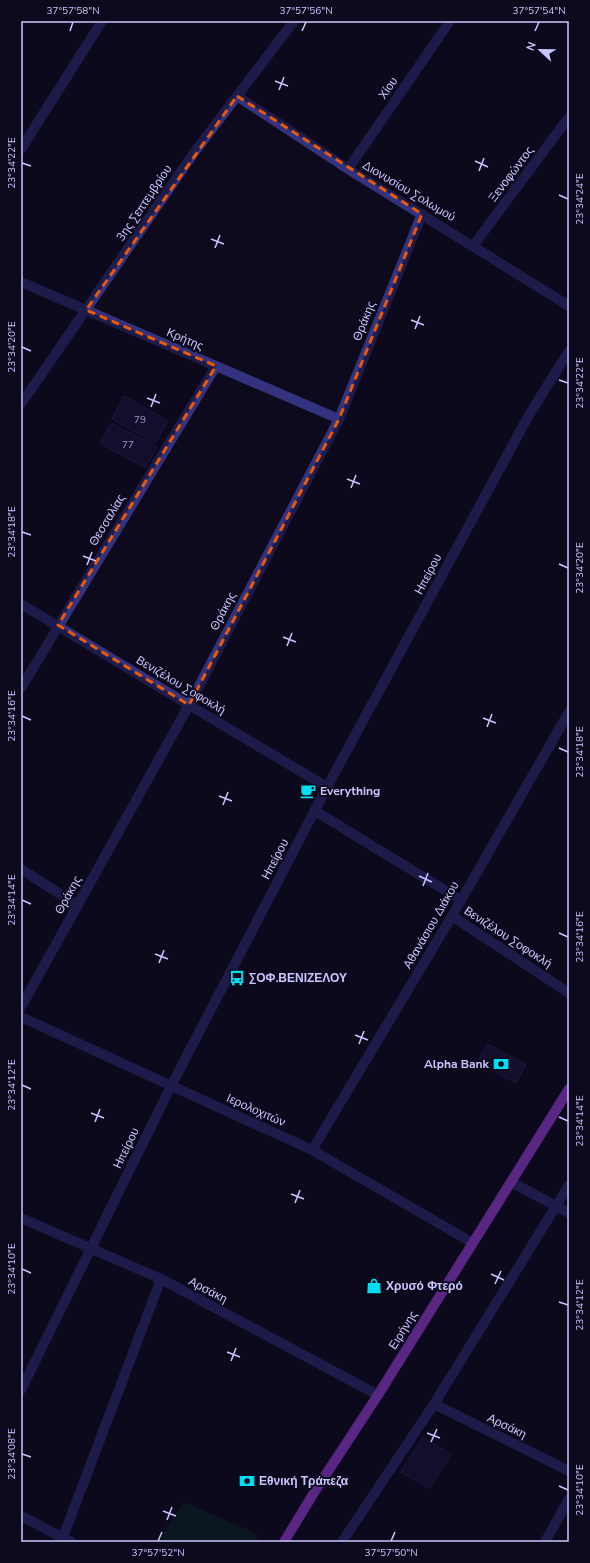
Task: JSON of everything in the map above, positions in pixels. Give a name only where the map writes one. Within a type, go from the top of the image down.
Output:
[{"type":"main road","name":"Ειρήνης","points":[[284,1542],[569,1090]]},
{"type":"street","points":[[21,149],[102,21]]},
{"type":"street","name":"3ης Σεπτεμβρίου","points":[[21,404],[193,154],[294,21]]},
{"type":"street","name":"Χίου","points":[[348,170],[450,21]]},
{"type":"street","name":"Διονυσίου Σολωμού","points":[[237,96],[348,170],[422,214],[569,306]]},
{"type":"street","name":"Ξενοφώντος","points":[[474,246],[569,117]]},
{"type":"street","name":"Θράκης","points":[[21,1007],[189,705],[338,419],[422,214]]},
{"type":"street","name":"Κρήτης","points":[[21,282],[338,419]]},
{"type":"street","name":"Ηπείρου","points":[[21,1390],[171,1086],[327,787],[529,415],[569,351]]},
{"type":"street","name":"Θεσσαλίας","points":[[21,688],[216,366]]},
{"type":"street","name":"Βενιζέλου Σοφοκλή","points":[[21,604],[327,787]]},
{"type":"street","name":"Αθανάσιου Διάκου","points":[[312,1150],[452,916],[569,712]]},
{"type":"street","name":"Βενιζέλου Σοφοκλή","points":[[315,811],[461,900]]},
{"type":"street","points":[[21,869],[77,905]]},
{"type":"street","name":"Βενιζέλου Σοφοκλή","points":[[452,916],[569,993]]},
{"type":"street","name":"Ιερολοχιτών","points":[[21,1017],[312,1150],[473,1242]]},
{"type":"street","points":[[511,1182],[569,1213]]},
{"type":"street","points":[[342,1542],[434,1404],[569,1185]]},
{"type":"street","name":"Αρσάκη","points":[[21,1218],[161,1279],[378,1395]]},
{"type":"street","points":[[21,1516],[67,1539],[161,1279]]},
{"type":"street","name":"Αρσάκη","points":[[434,1404],[569,1471]]},
{"type":"street","points":[[545,1542],[569,1499]]},
{"type":"highlighted area","points":[[237,96],[422,214],[339,419],[189,705],[58,625],[216,366],[86,310]]},
{"type":"green space","points":[[184,1502],[259,1535],[255,1542],[157,1542]]},
{"type":"building","points":[[124,396],[168,421],[155,443],[112,419]]},
{"type":"building","points":[[111,423],[157,447],[145,468],[100,443]]},
{"type":"building","name":"Alpha Bank","points":[[487,1044],[526,1064],[516,1083],[477,1063]]},
{"type":"building","points":[[423,1437],[451,1454],[429,1489],[401,1472]]},
{"type":"place","name":"Everything","points":[[308,791]]},
{"type":"place","name":"ΣΟΦ.ΒΕΝΙΖΕΛΟΥ","points":[[237,978]]},
{"type":"place","name":"Alpha Bank","points":[[501,1064]]},
{"type":"place","name":"Χρυσό Φτερό","points":[[374,1286]]},
{"type":"place","name":"Εθνική Τράπεζα","points":[[247,1481]]}]
